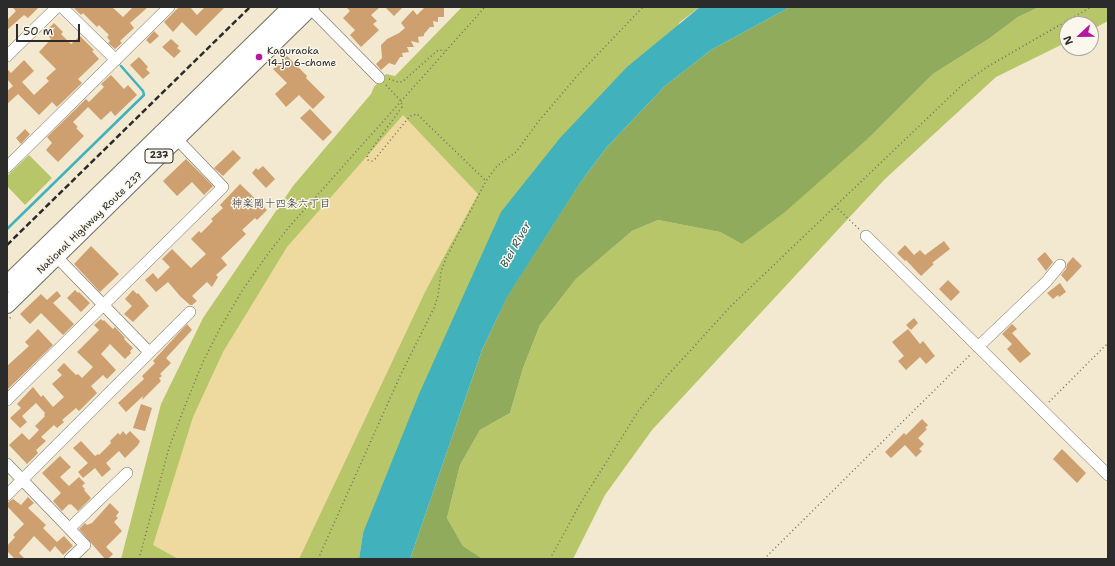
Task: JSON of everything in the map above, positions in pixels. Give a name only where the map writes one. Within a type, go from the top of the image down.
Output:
[{"type":"highway","name":"National Highway Route 237","points":[[172,134],[291,7]]},
{"type":"highway","name":"National Highway Route 237","points":[[7,305],[51,251],[172,134],[310,7]]},
{"type":"highway","name":"National Highway Route 237","points":[[7,284],[51,251]]},
{"type":"street","points":[[7,56],[57,7]]},
{"type":"street","points":[[62,7],[116,60]]},
{"type":"street","points":[[7,167],[169,7]]},
{"type":"street","points":[[310,7],[379,78]]},
{"type":"street","points":[[7,400],[224,187],[172,134]]},
{"type":"street","points":[[866,236],[1108,475]]},
{"type":"street","points":[[51,251],[149,352]]},
{"type":"street","points":[[978,347],[1047,281],[1060,265]]},
{"type":"street","points":[[7,495],[190,312]]},
{"type":"street","points":[[7,464],[85,544],[70,559]]},
{"type":"street","points":[[70,528],[127,473]]},
{"type":"path","points":[[139,559],[169,448],[202,364],[219,330],[247,285],[267,255],[289,227],[485,7]]},
{"type":"path","points":[[318,559],[401,374],[434,308],[438,296],[441,272],[446,258],[486,181],[497,166],[516,152],[538,122],[576,76],[643,7]]},
{"type":"path","points":[[550,559],[580,504],[639,410],[667,376],[731,306],[961,86],[987,67],[1091,7]]},
{"type":"path","points":[[379,78],[402,82],[437,51],[445,51]]},
{"type":"path","points":[[379,78],[401,101],[402,104],[401,109],[368,154],[368,160],[372,161],[375,159],[410,116],[416,114],[486,181]]},
{"type":"path","points":[[835,206],[866,236]]},
{"type":"path","points":[[1042,409],[1108,343]]},
{"type":"path","points":[[764,559],[978,347]]},
{"type":"green space","points":[[462,7],[700,7],[680,22],[363,533],[359,559],[121,559],[161,404],[203,318],[293,186],[371,94],[374,87],[386,74],[395,76]]},
{"type":"green space","points":[[790,7],[1039,7],[1018,17],[990,38],[933,74],[872,135],[785,212],[742,244],[720,232],[658,220],[632,231],[576,279],[540,325],[523,368],[510,413],[480,430],[460,465],[447,518],[463,546],[483,559],[410,559],[482,350],[507,297],[580,183],[607,147],[665,86],[711,50]]},
{"type":"green space","points":[[1039,7],[1108,7],[1108,21],[1099,26],[1099,16],[1059,16],[1059,46],[996,77],[885,179],[652,430],[605,495],[573,559],[483,559],[463,546],[447,518],[460,465],[480,430],[510,413],[523,368],[540,325],[576,279],[632,231],[658,220],[720,232],[742,244],[872,135],[933,74],[990,38],[1018,17]]},
{"type":"green space","points":[[29,155],[52,178],[25,205],[7,186],[7,176]]},
{"type":"sand","points":[[403,115],[478,194],[426,290],[299,559],[178,559],[153,545],[193,417],[223,352],[287,247]]},
{"type":"water","name":"Biei River","points":[[700,7],[790,7],[711,50],[665,86],[607,147],[580,183],[507,297],[482,350],[410,559],[359,559],[363,533],[419,394],[501,212],[560,138],[627,67]]},
{"type":"building","points":[[12,7],[39,7],[28,18],[24,15],[7,30],[7,20],[16,11]]},
{"type":"building","points":[[73,7],[112,7],[123,17],[133,7],[148,7],[130,23],[134,28],[120,41],[122,43],[115,49],[108,43],[110,41],[107,37],[109,35],[99,25],[97,27],[83,13],[81,15]]},
{"type":"building","points":[[179,7],[190,7],[197,15],[205,7],[225,7],[196,36],[182,22],[173,32],[164,22]]},
{"type":"building","points":[[346,7],[380,7],[371,15],[377,21],[373,24],[379,30],[361,47],[350,35],[355,30],[343,18],[350,11]]},
{"type":"building","points":[[385,7],[403,7],[394,16]]},
{"type":"building","points":[[425,7],[444,7],[444,17],[438,17],[438,22],[433,21],[434,27],[430,27],[424,36],[418,37],[419,43],[411,41],[414,47],[407,47],[409,52],[402,53],[403,57],[400,57],[395,65],[389,63],[381,70],[376,64],[382,58],[381,45],[387,39],[405,28],[401,23],[413,10],[417,15]]},
{"type":"building","points":[[54,23],[63,32],[61,34],[71,44],[80,36],[94,50],[92,51],[99,59],[78,79],[82,83],[57,107],[52,102],[39,115],[18,94],[7,104],[7,91],[13,86],[7,79],[7,69],[11,73],[24,60],[34,71],[22,82],[34,95],[49,81],[46,78],[56,69],[39,52],[51,39],[45,32]]},
{"type":"building","points":[[154,31],[159,36],[150,44],[146,40]]},
{"type":"building","points":[[171,39],[179,46],[177,48],[181,51],[174,58],[162,47]]},
{"type":"building","points":[[287,56],[325,97],[313,109],[299,95],[286,107],[275,94],[287,83],[273,69]]},
{"type":"building","points":[[139,57],[148,67],[146,69],[150,73],[143,79],[130,65]]},
{"type":"building","points":[[111,75],[124,89],[128,85],[137,95],[115,116],[111,111],[101,120],[88,107],[73,122],[78,127],[76,128],[84,136],[58,162],[46,150],[52,143],[47,137],[86,99],[89,102],[104,87],[101,84]]},
{"type":"building","points":[[310,109],[332,132],[323,141],[300,118]]},
{"type":"building","points":[[25,129],[30,134],[21,144],[16,138]]},
{"type":"building","points":[[233,150],[241,158],[223,176],[214,168]]},
{"type":"building","points":[[186,159],[213,186],[204,195],[192,182],[177,196],[163,181]]},
{"type":"building","points":[[263,166],[275,179],[266,188],[252,173],[256,168],[258,170]]},
{"type":"building","points":[[240,184],[267,210],[257,220],[255,218],[242,230],[246,234],[221,258],[227,265],[216,275],[218,277],[212,287],[207,282],[192,296],[197,301],[192,305],[180,296],[168,282],[156,292],[145,280],[153,273],[158,279],[170,267],[162,259],[172,249],[191,268],[206,254],[191,239],[199,231],[201,233],[213,221],[211,219],[223,208],[220,205]]},
{"type":"building","points":[[944,241],[950,249],[932,263],[934,264],[921,276],[897,253],[905,245],[914,255],[920,250],[925,255]]},
{"type":"building","points":[[91,246],[119,274],[100,292],[74,264]]},
{"type":"building","points":[[1045,252],[1053,262],[1046,271],[1037,259]]},
{"type":"building","points":[[1073,257],[1082,266],[1067,282],[1061,275]]},
{"type":"building","points":[[948,280],[960,292],[951,301],[939,289]]},
{"type":"building","points":[[1060,283],[1066,292],[1053,299],[1047,293]]},
{"type":"building","points":[[75,290],[90,303],[81,312],[67,298]]},
{"type":"building","points":[[133,290],[137,294],[138,293],[149,306],[133,322],[124,314],[132,306],[125,299]]},
{"type":"building","points":[[57,291],[61,296],[53,303],[74,324],[63,335],[41,313],[30,324],[20,314],[41,294],[47,300]]},
{"type":"building","points":[[914,318],[918,323],[911,330],[906,325]]},
{"type":"building","points":[[101,319],[113,329],[115,327],[125,338],[124,339],[133,348],[130,351],[131,353],[125,359],[110,344],[101,354],[116,370],[107,379],[103,375],[91,386],[97,393],[79,411],[76,408],[62,420],[64,422],[57,428],[54,425],[41,437],[46,441],[36,450],[38,453],[27,464],[9,445],[22,433],[29,440],[39,430],[35,426],[45,416],[45,413],[36,403],[22,416],[27,422],[20,428],[10,418],[21,408],[17,404],[33,387],[41,397],[43,395],[53,407],[64,397],[52,384],[62,375],[57,370],[64,363],[76,375],[78,374],[82,378],[93,367],[77,352],[99,330],[94,325]]},
{"type":"building","points":[[187,324],[192,330],[166,358],[171,363],[160,374],[162,376],[159,378],[161,381],[142,400],[143,396],[126,412],[118,403],[144,379],[142,376],[155,363],[153,361]]},
{"type":"building","points":[[1012,324],[1017,329],[1012,333],[1031,354],[1020,363],[1007,349],[1012,344],[1002,334]]},
{"type":"building","points":[[38,329],[53,345],[7,390],[7,366],[29,346],[25,342]]},
{"type":"building","points":[[908,329],[920,344],[923,341],[935,356],[926,364],[920,357],[906,370],[898,361],[904,356],[892,342]]},
{"type":"building","points":[[141,404],[152,408],[145,431],[133,428]]},
{"type":"building","points":[[922,419],[928,425],[925,428],[927,429],[918,438],[924,444],[919,449],[922,451],[916,457],[905,445],[891,458],[885,452],[904,433],[906,435]]},
{"type":"building","points":[[123,431],[126,435],[130,431],[140,441],[138,445],[125,458],[119,451],[106,463],[111,469],[102,477],[95,468],[83,478],[78,472],[88,463],[73,448],[81,441],[95,456],[98,454],[99,455],[111,443],[110,441],[118,433],[120,435]]},
{"type":"building","points":[[1062,449],[1086,473],[1077,483],[1053,459]]},
{"type":"building","points":[[60,456],[71,467],[60,477],[69,486],[79,477],[85,483],[82,486],[91,498],[78,511],[71,504],[69,504],[62,511],[53,501],[61,493],[42,473]]},
{"type":"building","points":[[28,497],[34,503],[28,508],[46,525],[43,528],[57,542],[64,536],[73,546],[63,555],[55,546],[50,552],[34,536],[19,553],[25,559],[15,559],[7,551],[7,546],[15,537],[13,535],[24,524],[7,506],[7,503],[13,499],[21,505]]},
{"type":"building","points":[[110,503],[119,512],[116,516],[118,518],[114,522],[122,531],[106,547],[113,554],[108,559],[105,559],[79,529],[85,523],[87,525],[92,523]]},
{"type":"waterway","points":[[7,229],[144,95],[143,91],[121,66]]},
{"type":"railway","points":[[7,245],[250,7]]},
{"type":"place","name":"Kaguraoka 14-jo 6-chome","points":[[259,57]]},
{"type":"district","name":"神楽岡十四条六丁目","points":[[281,204]]}]
